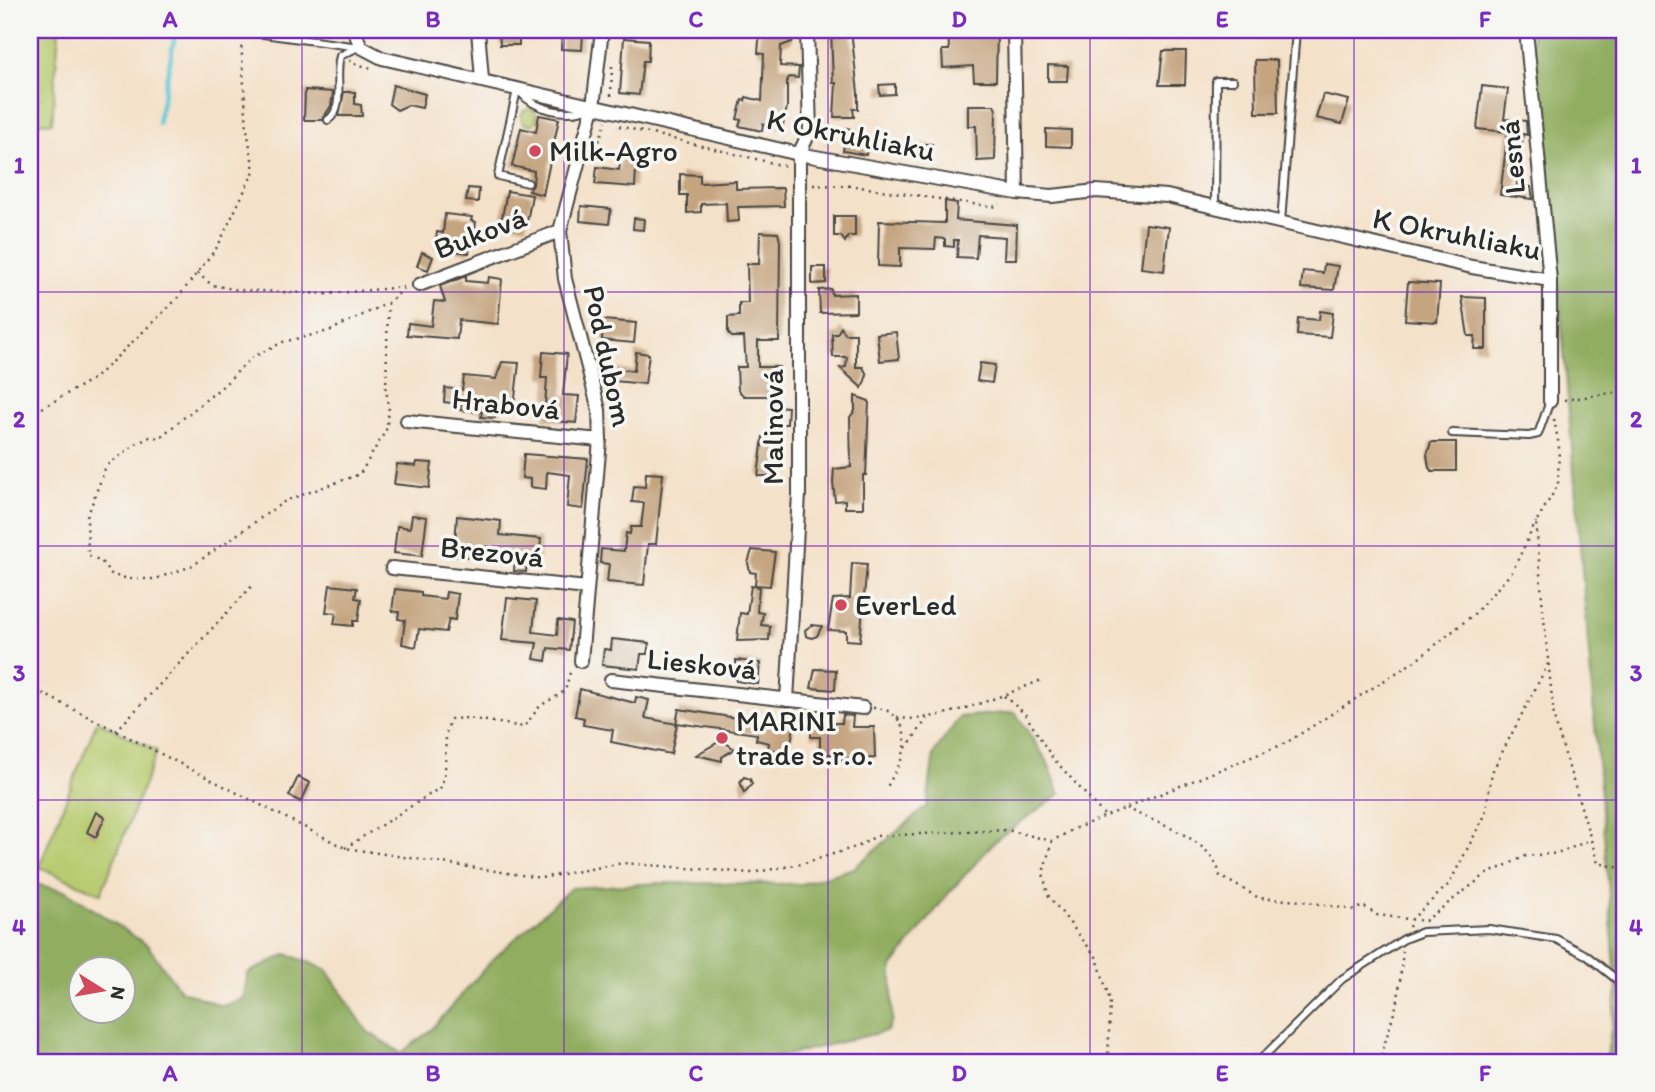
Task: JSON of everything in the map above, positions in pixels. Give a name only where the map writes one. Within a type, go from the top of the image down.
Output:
[{"type":"street","points":[[354,30],[361,47]]},
{"type":"street","points":[[478,30],[482,79]]},
{"type":"street","name":"Pod dubom","points":[[581,661],[600,440],[599,410],[565,279],[560,232],[593,107],[602,30]]},
{"type":"street","name":"Malinová","points":[[788,700],[799,494],[799,154],[810,131],[807,30]]},
{"type":"street","points":[[1011,192],[1014,30]]},
{"type":"street","name":"Lesná","points":[[1526,30],[1550,280]]},
{"type":"street","name":"K Okruhliaku","points":[[361,47],[382,58],[799,154],[1011,192],[1052,196],[1096,191],[1167,196],[1472,268],[1550,280],[1550,401]]},
{"type":"street","name":"Buková","points":[[413,286],[560,232]]},
{"type":"street","name":"Hrabová","points":[[407,421],[600,440]]},
{"type":"street","name":"Brezová","points":[[392,568],[587,588]]},
{"type":"street","name":"Liesková","points":[[611,680],[863,708]]},
{"type":"lane","points":[[240,30],[361,47]]},
{"type":"lane","points":[[1281,224],[1296,30]]},
{"type":"lane","points":[[328,120],[337,112],[336,69],[340,56],[361,47]]},
{"type":"lane","points":[[1214,206],[1216,81],[1233,81]]},
{"type":"lane","points":[[517,88],[498,176],[528,183]]},
{"type":"lane","name":"K Okruhliaku","points":[[1452,433],[1529,436],[1538,433],[1550,401]]},
{"type":"lane","points":[[1258,1062],[1342,979],[1404,939],[1422,932],[1454,928],[1524,932],[1574,947],[1625,986]]},
{"type":"path","points":[[30,415],[96,377],[176,300],[218,246],[254,171],[247,129],[240,30]]},
{"type":"path","points":[[611,97],[612,57]]},
{"type":"path","points":[[824,128],[826,151]]},
{"type":"path","points":[[799,185],[854,186],[993,207],[1001,204],[1011,192]]},
{"type":"path","points":[[197,274],[212,285],[238,290],[326,294],[413,286]]},
{"type":"path","points":[[388,303],[388,421],[386,430],[360,474],[285,501],[192,566],[155,579],[130,579],[112,575],[101,561],[88,555],[87,517],[106,466],[136,444],[150,437],[159,438],[224,385],[251,358],[283,342],[329,331],[388,303],[413,286]]},
{"type":"path","points":[[30,687],[345,848],[541,878],[623,863],[751,873],[802,864],[859,846],[876,836],[1009,830],[1052,841],[1106,816],[1286,743],[1419,659],[1474,614],[1512,572],[1536,522],[1559,485],[1559,446],[1550,401],[1625,391]]},
{"type":"path","points":[[1536,522],[1555,718],[1598,863],[1625,869]]},
{"type":"path","points":[[116,731],[252,586]]},
{"type":"path","points":[[345,848],[440,788],[446,775],[444,733],[451,719],[468,718],[524,727],[540,706],[565,691],[572,665],[581,661]]},
{"type":"path","points":[[1380,1062],[1398,1000],[1404,939],[1412,919],[1449,884],[1455,873],[1485,815],[1492,772],[1549,662]]},
{"type":"path","points":[[863,708],[884,708],[908,721],[1004,696],[1044,679]]},
{"type":"path","points":[[1004,696],[1025,714],[1052,757],[1106,816]]},
{"type":"path","points":[[897,717],[907,737],[905,750]]},
{"type":"path","points":[[887,788],[918,727],[929,717]]},
{"type":"path","points":[[1126,808],[1173,828],[1206,849],[1218,863],[1220,876],[1259,898],[1302,901],[1354,910],[1363,906],[1377,915],[1425,921],[1485,875],[1526,856],[1559,853],[1591,840]]},
{"type":"path","points":[[1052,841],[1043,873],[1048,895],[1097,958],[1110,1001],[1108,1062]]},
{"type":"green space","points":[[30,30],[59,30],[52,123],[30,122]]},
{"type":"green space","points":[[1531,30],[1625,30],[1625,1062],[1606,1062],[1617,992],[1553,219]]},
{"type":"green space","points":[[529,109],[535,111],[535,123],[529,125],[523,123],[521,117],[523,111]]},
{"type":"green space","points":[[1015,712],[1047,761],[1060,794],[997,839],[948,894],[892,967],[892,1020],[887,1031],[757,1062],[30,1062],[30,883],[66,891],[147,945],[180,990],[222,1006],[243,999],[248,973],[287,954],[326,969],[367,1031],[401,1053],[432,1029],[492,960],[571,888],[660,883],[801,884],[854,868],[927,806],[934,753],[960,717]]},
{"type":"green space","points":[[97,721],[157,751],[101,894],[39,867]]},
{"type":"building","points":[[499,30],[519,30],[519,45],[500,45]]},
{"type":"building","points":[[562,30],[583,33],[582,50],[561,49]]},
{"type":"building","points":[[760,30],[793,30],[792,42],[781,46],[780,66],[799,67],[798,78],[789,77],[787,81],[787,107],[782,129],[763,124],[762,131],[739,126],[741,120],[737,119],[742,100],[745,101],[746,97],[762,101],[764,54],[758,53]]},
{"type":"building","points":[[831,30],[851,30],[858,93],[858,109],[853,109],[854,117],[834,117],[836,83],[833,83]]},
{"type":"building","points":[[948,30],[997,30],[996,81],[974,81],[973,66],[943,68],[942,50],[949,50]]},
{"type":"building","points":[[624,38],[649,40],[648,61],[643,61],[639,95],[620,93]]},
{"type":"building","points":[[1163,51],[1186,51],[1185,85],[1159,85]]},
{"type":"building","points":[[1255,60],[1277,60],[1278,113],[1256,113]]},
{"type":"building","points":[[1048,65],[1068,66],[1067,81],[1048,81]]},
{"type":"building","points":[[895,84],[895,94],[880,95],[879,85]]},
{"type":"building","points":[[393,85],[425,94],[422,108],[408,105],[397,110],[389,104]]},
{"type":"building","points":[[1482,86],[1508,89],[1504,119],[1526,121],[1527,135],[1523,134],[1517,185],[1531,187],[1533,199],[1500,195],[1508,132],[1477,129]]},
{"type":"building","points":[[305,90],[333,92],[331,106],[322,120],[304,120]]},
{"type":"building","points":[[344,92],[355,92],[355,104],[361,105],[362,116],[339,116]]},
{"type":"building","points":[[1323,94],[1349,100],[1342,124],[1316,118]]},
{"type":"building","points":[[968,105],[994,105],[995,160],[977,161],[976,126],[968,126]]},
{"type":"building","name":"Milk-Agro","points":[[539,115],[559,119],[543,195],[529,191],[533,185],[534,171],[512,166],[521,128],[536,132]]},
{"type":"building","points":[[847,128],[869,136],[866,155],[843,151]]},
{"type":"building","points":[[1046,129],[1071,130],[1071,147],[1046,146]]},
{"type":"building","points":[[921,144],[932,144],[932,157],[921,157]]},
{"type":"building","points":[[622,152],[637,153],[635,187],[595,184],[597,167],[619,170]]},
{"type":"building","points":[[680,174],[700,175],[700,183],[736,181],[736,189],[783,188],[784,206],[738,207],[739,221],[727,222],[726,203],[701,204],[701,212],[687,213],[687,195],[680,195]]},
{"type":"building","points":[[468,188],[479,189],[478,202],[466,201]]},
{"type":"building","points":[[507,191],[532,195],[526,227],[501,223]]},
{"type":"building","points":[[945,201],[957,203],[956,220],[1017,225],[1016,259],[1004,259],[1005,237],[978,235],[976,258],[957,257],[958,240],[954,240],[954,247],[945,246],[945,239],[936,238],[935,249],[900,248],[900,267],[878,266],[879,221],[945,223]]},
{"type":"building","points":[[581,206],[611,209],[609,224],[580,221]]},
{"type":"building","points":[[445,214],[472,217],[471,221],[476,222],[469,253],[435,248],[437,232],[443,233]]},
{"type":"building","points":[[834,216],[855,216],[855,236],[848,236],[845,242],[841,236],[834,236]]},
{"type":"building","points":[[634,218],[644,219],[643,230],[633,229]]},
{"type":"building","points":[[1146,224],[1169,227],[1164,271],[1141,268]]},
{"type":"building","points":[[760,232],[778,233],[780,241],[779,341],[758,341],[758,367],[779,367],[779,381],[770,381],[771,396],[744,396],[738,390],[737,367],[746,367],[744,337],[732,337],[728,333],[728,317],[739,316],[739,303],[748,303],[747,264],[759,264]]},
{"type":"building","points":[[422,252],[433,257],[428,270],[417,266]]},
{"type":"building","points":[[1324,264],[1338,266],[1334,290],[1301,288],[1303,271],[1323,273]]},
{"type":"building","points":[[812,267],[826,267],[826,283],[812,284]]},
{"type":"building","points":[[466,276],[466,281],[488,283],[489,277],[502,279],[498,324],[459,320],[457,339],[407,335],[408,323],[431,326],[434,301],[445,302],[440,286]]},
{"type":"building","points":[[1408,282],[1440,284],[1437,322],[1405,320]]},
{"type":"building","points":[[831,289],[832,295],[856,294],[856,312],[820,313],[819,290]]},
{"type":"building","points":[[1462,297],[1486,298],[1486,349],[1474,349],[1475,336],[1468,336]]},
{"type":"building","points":[[1320,311],[1333,313],[1330,337],[1297,335],[1298,318],[1319,320]]},
{"type":"building","points":[[603,320],[636,323],[634,343],[602,340]]},
{"type":"building","points":[[841,327],[845,334],[856,334],[856,367],[863,367],[867,375],[862,388],[840,368],[846,367],[847,357],[833,357],[832,334],[837,334]]},
{"type":"building","points":[[896,332],[899,359],[880,361],[877,334]]},
{"type":"building","points":[[543,352],[567,354],[563,395],[579,396],[576,423],[544,420],[547,378],[541,378]]},
{"type":"building","points":[[636,352],[649,354],[645,384],[615,381],[616,369],[634,371]]},
{"type":"building","points":[[502,362],[519,363],[514,406],[502,405],[502,412],[496,412],[495,418],[481,417],[482,412],[460,410],[461,404],[444,402],[445,388],[462,390],[464,376],[496,379]]},
{"type":"building","points":[[980,363],[995,365],[992,383],[977,381]]},
{"type":"building","points":[[855,396],[869,401],[866,475],[863,475],[863,508],[845,508],[845,500],[835,501],[834,469],[851,467],[850,417],[855,411]]},
{"type":"building","points":[[775,406],[788,407],[787,424],[774,424]]},
{"type":"building","points":[[763,437],[781,437],[779,476],[758,476]]},
{"type":"building","points":[[1431,442],[1456,442],[1456,471],[1432,471],[1429,468],[1427,455]]},
{"type":"building","points":[[524,454],[588,459],[583,509],[567,507],[570,475],[547,472],[546,489],[530,487],[530,479],[522,478]]},
{"type":"building","points":[[417,462],[432,463],[429,488],[394,484],[397,464],[416,466]]},
{"type":"building","points":[[646,473],[663,474],[656,544],[648,544],[644,585],[607,582],[609,564],[600,563],[601,549],[624,551],[626,533],[630,534],[631,527],[641,527],[644,503],[632,502],[634,486],[645,487]]},
{"type":"building","points":[[412,515],[427,517],[422,556],[394,553],[397,526],[410,528]]},
{"type":"building","points":[[457,516],[501,521],[500,535],[541,539],[539,561],[527,560],[526,572],[514,571],[515,560],[454,556]]},
{"type":"building","points":[[752,550],[775,552],[770,586],[755,585],[756,573],[750,572],[748,563]]},
{"type":"building","points":[[852,563],[867,564],[860,641],[846,640],[846,631],[828,630],[833,599],[850,598]]},
{"type":"building","points":[[330,585],[357,588],[355,598],[361,599],[358,621],[353,621],[353,626],[334,624],[336,613],[326,612]]},
{"type":"building","points":[[751,586],[759,587],[757,612],[763,613],[761,625],[770,626],[769,640],[737,641],[740,613],[747,614]]},
{"type":"building","points":[[395,589],[421,592],[421,596],[445,599],[446,592],[458,594],[455,620],[449,619],[446,632],[419,629],[416,647],[402,644],[405,620],[398,619],[399,612],[392,611]]},
{"type":"building","points":[[507,598],[536,601],[533,632],[557,635],[558,620],[572,622],[569,650],[548,648],[546,661],[534,659],[537,643],[502,640]]},
{"type":"building","points":[[812,625],[822,626],[817,636],[812,638],[806,636],[805,630]]},
{"type":"building","points":[[612,639],[649,643],[647,654],[641,654],[639,669],[602,665],[604,649],[611,650]]},
{"type":"building","points":[[736,660],[760,663],[758,684],[736,681]]},
{"type":"building","points":[[815,669],[836,670],[835,690],[811,688]]},
{"type":"building","points":[[580,689],[635,703],[636,697],[649,700],[645,718],[677,724],[671,754],[611,742],[613,730],[583,725],[584,718],[575,716]]},
{"type":"building","points":[[679,709],[794,727],[789,753],[768,749],[769,743],[756,740],[757,734],[676,723]]},
{"type":"building","points":[[843,715],[853,716],[852,727],[874,727],[875,758],[836,759],[836,754],[820,754],[820,737],[811,737],[811,723],[842,723]]},
{"type":"building","points":[[722,740],[734,749],[722,757],[722,761],[696,755]]},
{"type":"building","points":[[298,777],[310,783],[301,802],[289,796]]},
{"type":"building","points":[[744,777],[750,779],[752,784],[744,793],[740,782]]},
{"type":"building","points":[[96,812],[105,817],[96,837],[87,832]]},
{"type":"waterway","points":[[158,123],[176,30]]},
{"type":"place","name":"Milk-Agro","points":[[535,151]]},
{"type":"place","name":"EverLed","points":[[841,605]]},
{"type":"place","name":"MARINI trade s.r.o.","points":[[722,738]]}]
